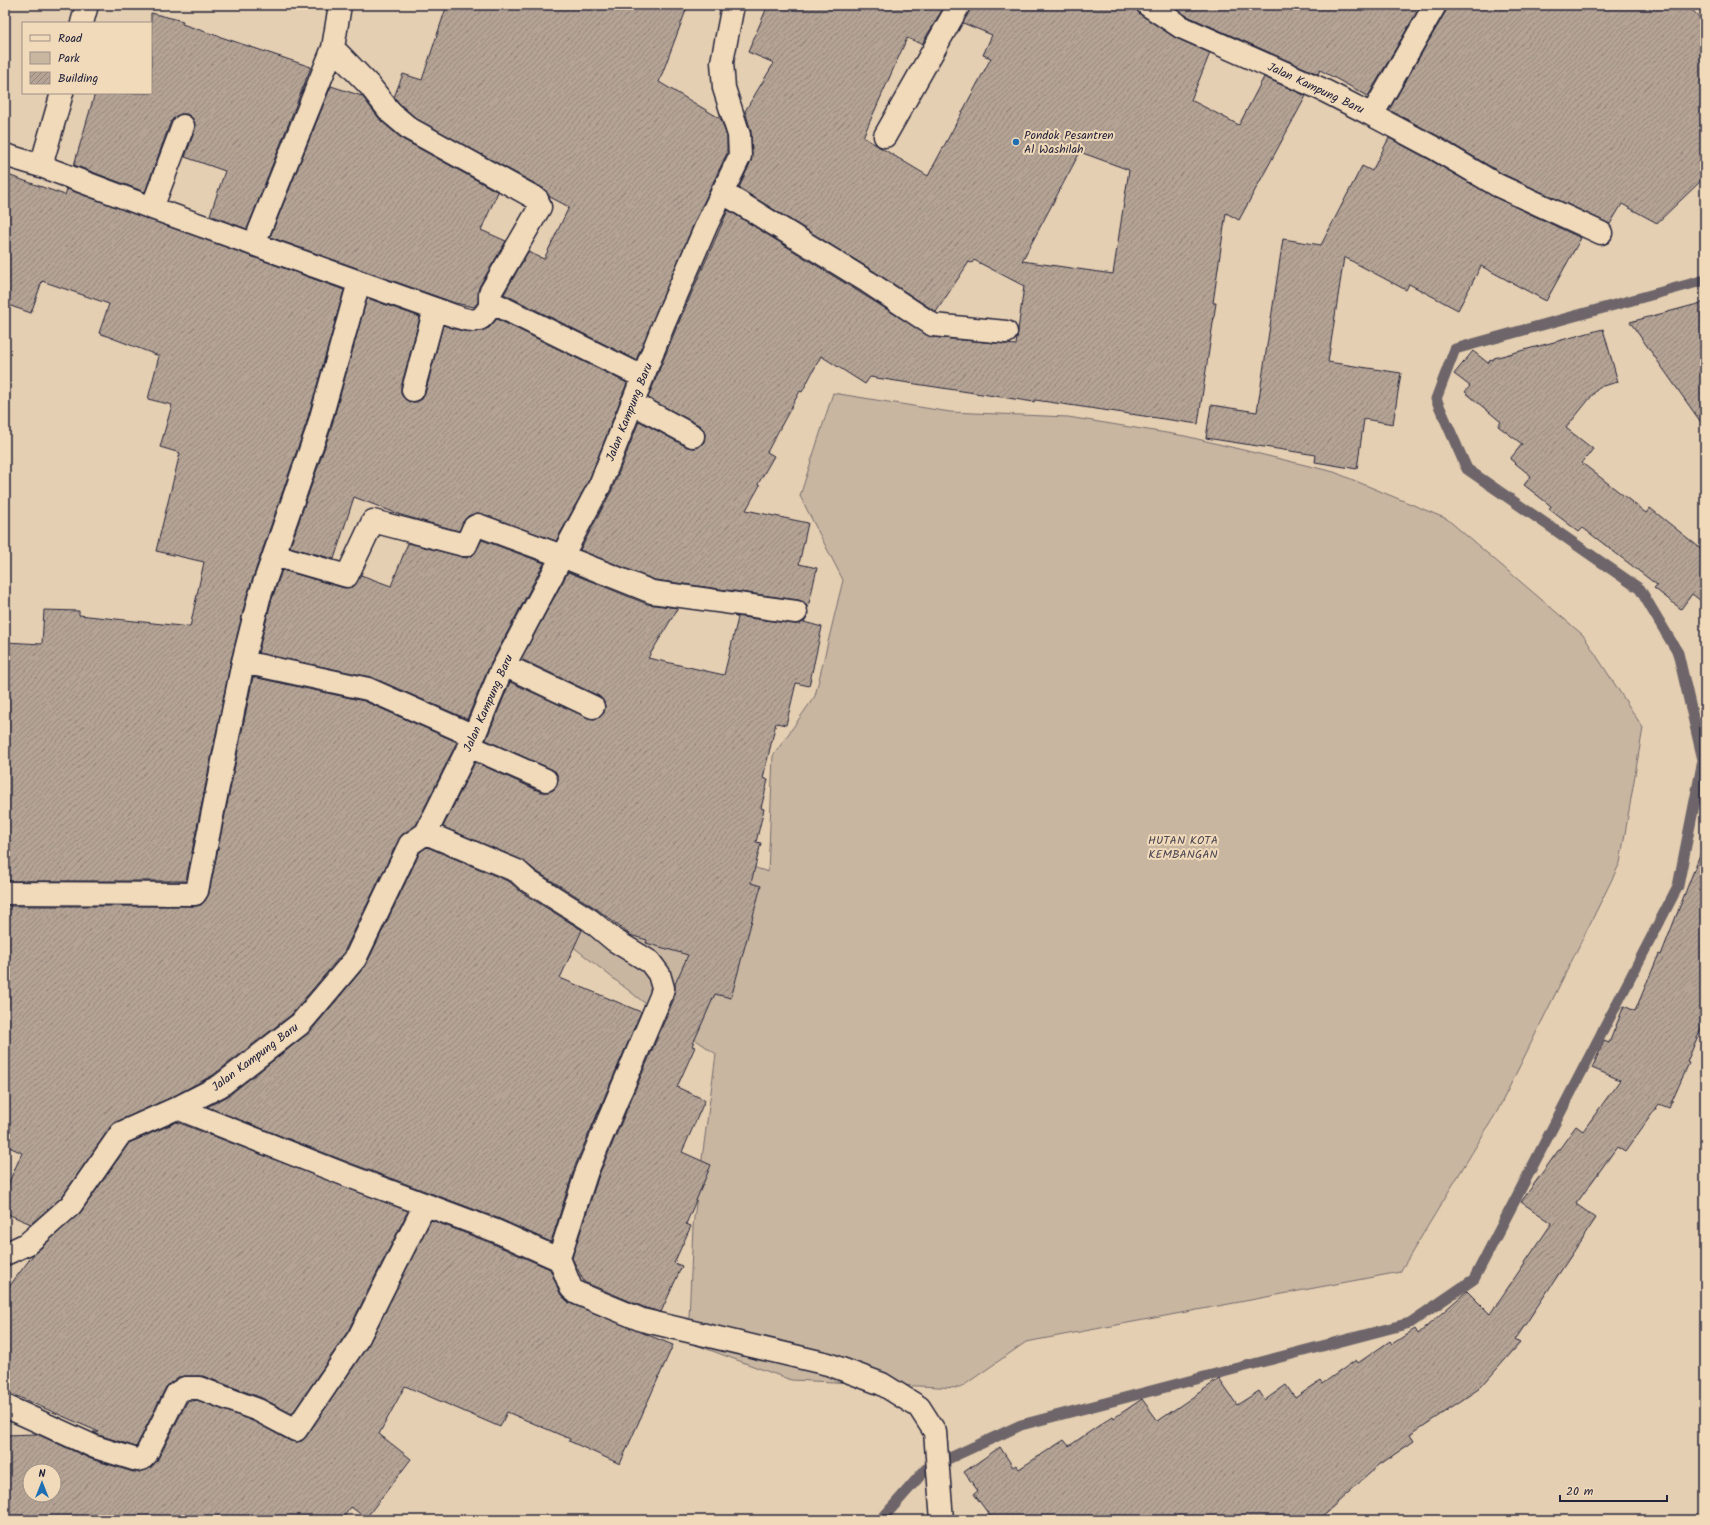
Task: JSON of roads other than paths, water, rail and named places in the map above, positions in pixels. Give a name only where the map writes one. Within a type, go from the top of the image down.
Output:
[{"type":"street","points":[[82,22],[88,5]]},
{"type":"street","points":[[254,244],[333,48],[340,5]]},
{"type":"street","name":"Jalan Kampung Baru","points":[[5,1254],[27,1244],[71,1204],[121,1133],[177,1108],[220,1086],[300,1024],[355,959],[410,844],[426,833],[471,741],[504,665],[600,485],[700,239],[740,156],[739,135],[724,88],[722,62],[733,5]]},
{"type":"street","points":[[885,136],[959,5]]},
{"type":"street","name":"Jalan Kampung Baru","points":[[1148,5],[1180,27],[1319,88],[1372,115],[1435,5]]},
{"type":"street","points":[[333,48],[370,86],[391,113],[410,129],[537,199],[540,207],[490,293],[490,300],[493,303],[643,377]]},
{"type":"street","points":[[41,166],[62,94]]},
{"type":"street","points":[[1372,115],[1497,184],[1601,233]]},
{"type":"street","points":[[152,208],[183,126]]},
{"type":"street","points":[[5,155],[41,166],[152,208],[467,320],[481,318],[493,303]]},
{"type":"street","points":[[722,192],[868,282],[934,325],[1006,332]]},
{"type":"street","points":[[5,893],[195,894],[199,884],[243,662],[259,598],[318,428],[359,282]]},
{"type":"street","points":[[413,390],[435,309]]},
{"type":"street","points":[[632,404],[693,436]]},
{"type":"street","points":[[274,555],[347,576],[372,522],[376,521],[464,545],[466,545],[474,527],[478,524],[652,592],[796,612]]},
{"type":"street","points":[[243,662],[368,689],[546,780]]},
{"type":"street","points":[[504,665],[593,707]]},
{"type":"street","points":[[426,833],[517,871],[528,881],[590,920],[614,940],[650,962],[659,974],[663,988],[661,996],[587,1171],[559,1258],[571,1288],[584,1296],[642,1320],[828,1364],[882,1384],[919,1408],[935,1432],[942,1520]]},
{"type":"street","points":[[177,1108],[425,1205],[496,1231],[559,1258]]},
{"type":"street","points":[[5,1406],[96,1447],[137,1460],[146,1455],[177,1393],[185,1388],[199,1388],[251,1407],[296,1430],[359,1337],[425,1205]]},
{"type":"waterway","points":[[881,1520],[926,1469],[1021,1425],[1410,1323],[1474,1279],[1678,886],[1703,760],[1678,653],[1640,589],[1467,469],[1436,399],[1455,349],[1705,280]]},
{"type":"place","name":"Pondok Pesantren Al Washilah","points":[[1016,142]]},
{"type":"park label","name":"HUTAN KOTA KEMBANGAN","points":[[1183,847]]}]
